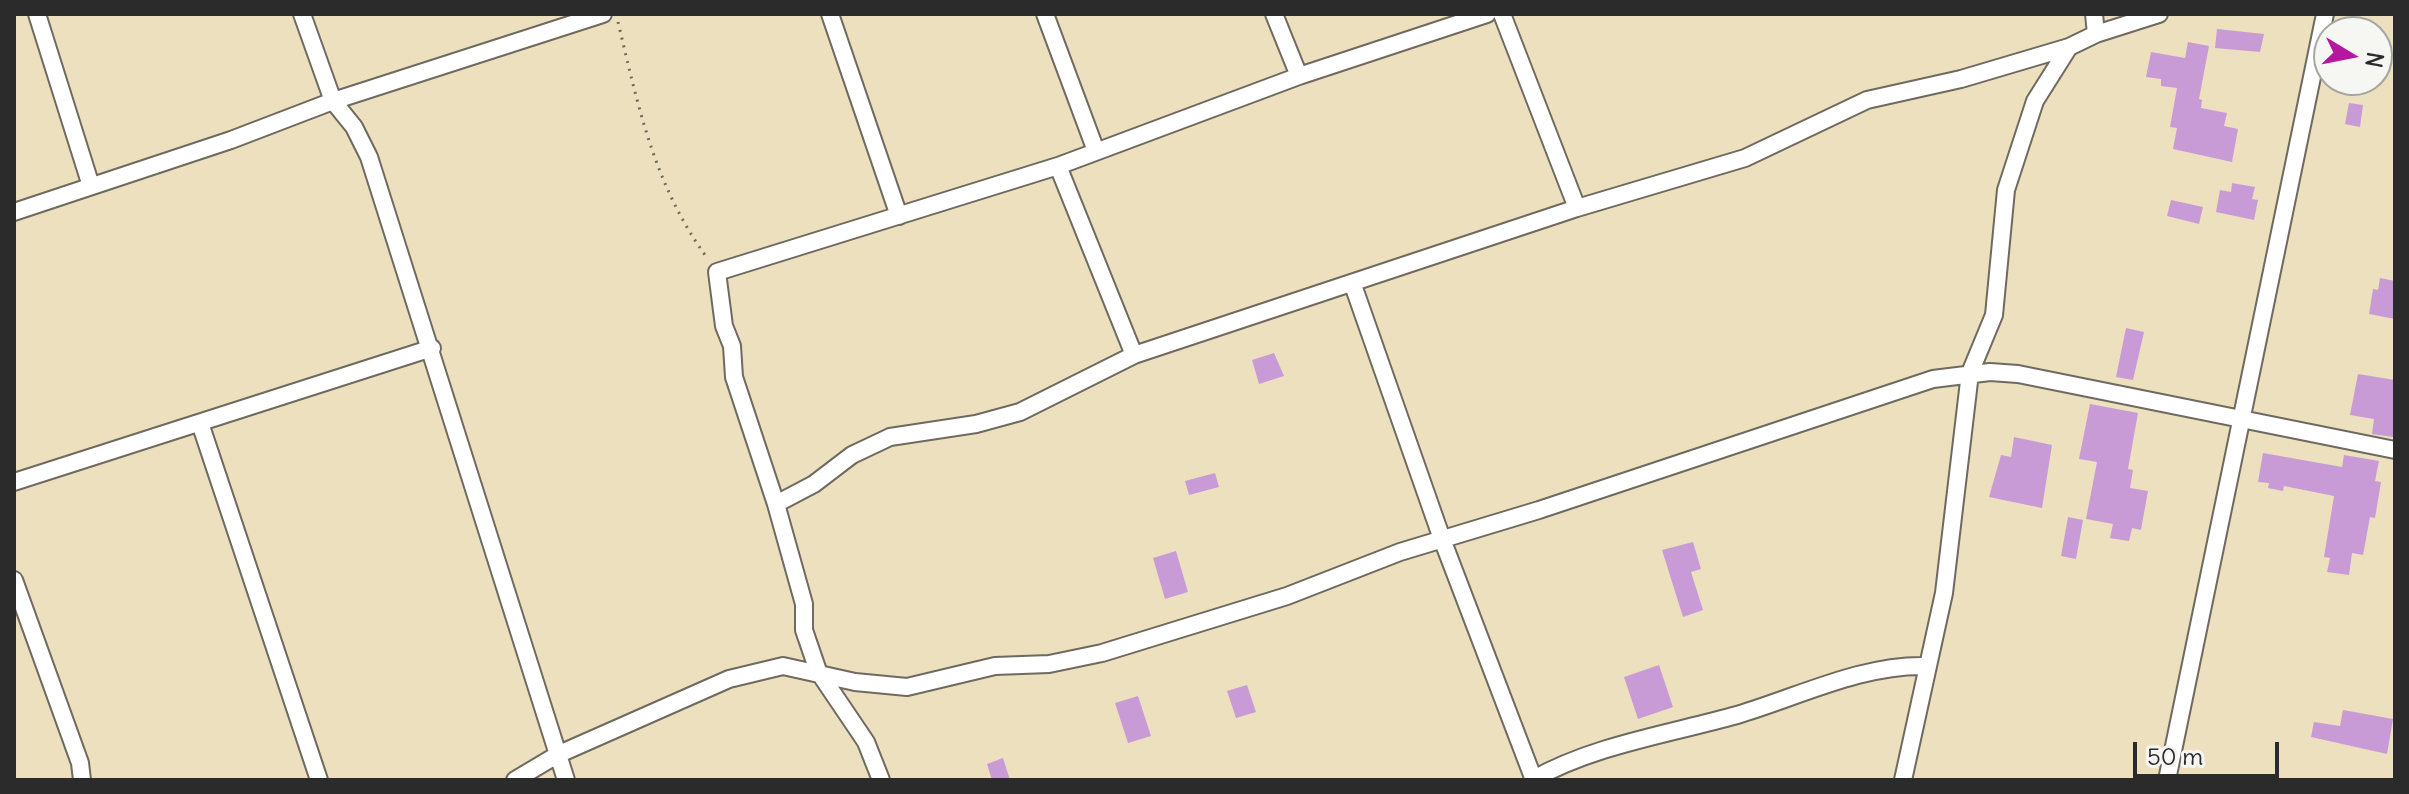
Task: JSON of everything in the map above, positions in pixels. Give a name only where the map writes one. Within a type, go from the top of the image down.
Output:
[{"type":"street","points":[[37,14],[91,186]]},
{"type":"street","points":[[302,14],[333,101],[354,127],[369,157],[432,348],[566,780]]},
{"type":"street","points":[[14,212],[231,140],[333,101],[603,14]]},
{"type":"street","points":[[830,14],[899,216]]},
{"type":"street","points":[[1045,14],[1096,151]]},
{"type":"street","points":[[1274,14],[1299,76]]},
{"type":"street","points":[[881,780],[866,742],[818,671],[804,630],[804,604],[776,504],[734,377],[732,346],[724,326],[717,272],[1058,166],[1299,76],[1487,14]]},
{"type":"street","points":[[1502,14],[1577,208]]},
{"type":"street","points":[[2094,14],[2096,34]]},
{"type":"street","points":[[776,504],[814,484],[852,455],[890,437],[976,424],[1020,412],[1134,355],[1353,285],[1577,208],[1745,158],[1867,100],[1961,79],[2069,47],[2096,34],[2159,14]]},
{"type":"street","points":[[2167,780],[2325,14]]},
{"type":"street","points":[[1903,780],[1944,593],[1970,373],[1994,315],[2006,190],[2035,101],[2069,47]]},
{"type":"street","points":[[1058,166],[1134,355]]},
{"type":"street","points":[[1353,285],[1442,539],[1533,780],[1591,755],[1737,715],[1877,670],[1902,665],[1927,666]]},
{"type":"street","points":[[14,482],[432,348]]},
{"type":"street","points":[[515,780],[557,755],[667,703],[729,679],[783,666],[818,671],[855,682],[907,687],[995,666],[1076,660],[1287,596],[1442,539],[1539,510],[1933,379],[1970,373],[2018,374],[2242,416],[2395,450]]},
{"type":"street","points":[[200,423],[319,780]]},
{"type":"street","points":[[14,580],[80,763],[82,780]]},
{"type":"path","points":[[616,14],[649,148],[681,219],[717,272]]},
{"type":"building","points":[[2217,29],[2264,34],[2260,52],[2215,48]]},
{"type":"building","points":[[2188,42],[2209,46],[2199,99],[2202,100],[2201,108],[2227,113],[2224,126],[2238,129],[2232,162],[2173,149],[2177,128],[2170,127],[2177,88],[2161,86],[2161,79],[2146,77],[2151,52],[2185,58]]},
{"type":"building","points":[[2349,103],[2363,105],[2360,127],[2345,124]]},
{"type":"building","points":[[2232,183],[2255,187],[2252,199],[2258,200],[2254,220],[2216,212],[2220,190],[2231,192]]},
{"type":"building","points":[[2171,200],[2203,207],[2199,224],[2167,216]]},
{"type":"building","points":[[2380,278],[2395,281],[2395,319],[2369,314],[2373,289],[2378,290]]},
{"type":"building","points":[[2126,328],[2144,332],[2133,380],[2116,377]]},
{"type":"building","points":[[1274,353],[1284,376],[1259,384],[1252,360]]},
{"type":"building","points":[[2358,374],[2395,380],[2393,437],[2372,434],[2374,419],[2350,415]]},
{"type":"building","points":[[2090,404],[2138,413],[2128,469],[2133,470],[2130,488],[2148,491],[2141,530],[2132,528],[2129,541],[2110,538],[2113,524],[2086,519],[2097,462],[2079,459]]},
{"type":"building","points":[[2014,437],[2052,445],[2042,508],[1989,497],[2001,455],[2011,457]]},
{"type":"building","points":[[2263,453],[2342,467],[2344,455],[2379,461],[2375,481],[2381,482],[2375,518],[2370,517],[2363,555],[2352,553],[2349,575],[2327,572],[2330,558],[2324,557],[2334,496],[2284,486],[2283,491],[2268,488],[2269,483],[2258,482]]},
{"type":"building","points":[[1215,473],[1219,487],[1189,495],[1185,481]]},
{"type":"building","points":[[2068,517],[2083,520],[2076,559],[2061,556]]},
{"type":"building","points":[[1693,542],[1701,569],[1691,572],[1703,610],[1683,617],[1662,550]]},
{"type":"building","points":[[1176,551],[1188,592],[1165,599],[1153,558]]},
{"type":"building","points":[[1659,665],[1673,707],[1638,719],[1624,677]]},
{"type":"building","points":[[1247,685],[1256,712],[1236,718],[1227,691]]},
{"type":"building","points":[[1138,696],[1151,736],[1128,743],[1115,703]]},
{"type":"building","points":[[2343,710],[2393,719],[2387,754],[2311,737],[2314,722],[2340,726]]},
{"type":"building","points":[[1003,758],[1010,780],[992,780],[987,764]]}]
